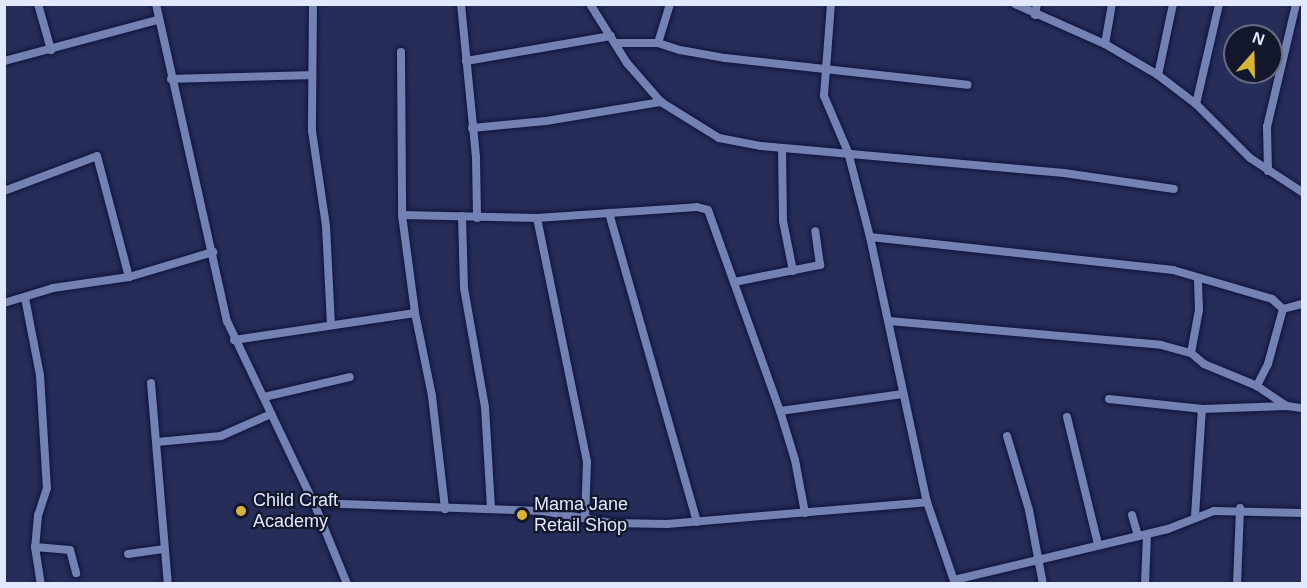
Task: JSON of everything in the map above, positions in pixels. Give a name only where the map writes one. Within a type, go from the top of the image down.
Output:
[{"type":"street","points":[[38,4],[51,50]]},
{"type":"street","points":[[156,4],[157,20],[213,252],[219,292],[234,340],[264,397],[314,503],[347,584]]},
{"type":"street","points":[[313,4],[312,131],[326,226],[331,324]]},
{"type":"street","points":[[461,4],[477,218]]},
{"type":"street","points":[[658,43],[670,4]]},
{"type":"street","points":[[831,4],[824,70],[828,112],[848,152],[889,321],[927,502],[954,582],[1040,557],[1147,535],[1195,516],[1240,508],[1302,513]]},
{"type":"street","points":[[1015,4],[1035,15],[1105,44],[1158,75],[1196,104],[1268,171],[1302,192]]},
{"type":"street","points":[[1035,15],[1037,4]]},
{"type":"street","points":[[1105,44],[1112,4]]},
{"type":"street","points":[[1158,75],[1173,4]]},
{"type":"street","points":[[1196,104],[1219,4]]},
{"type":"street","points":[[1268,171],[1267,127],[1296,4]]},
{"type":"street","points":[[594,6],[613,40],[661,102],[719,138],[782,148],[1064,172],[1174,189]]},
{"type":"street","points":[[4,61],[157,20]]},
{"type":"street","points":[[465,61],[613,40],[658,43],[725,58],[968,85]]},
{"type":"street","points":[[400,52],[402,214],[415,313],[432,396],[445,509]]},
{"type":"street","points":[[171,79],[311,75]]},
{"type":"street","points":[[472,128],[546,121],[661,102]]},
{"type":"street","points":[[782,148],[783,221],[793,271]]},
{"type":"street","points":[[4,191],[97,156],[119,230],[129,278]]},
{"type":"street","points":[[402,214],[537,218],[697,207],[708,210],[780,411],[795,460],[805,513]]},
{"type":"street","points":[[609,213],[697,522]]},
{"type":"street","points":[[462,216],[464,288],[485,407],[491,508]]},
{"type":"street","points":[[537,218],[587,462],[585,518]]},
{"type":"street","points":[[734,282],[820,266],[815,231]]},
{"type":"street","points":[[870,237],[1173,270],[1272,299],[1283,309]]},
{"type":"street","points":[[4,303],[53,288],[129,278],[213,252]]},
{"type":"street","points":[[1191,353],[1199,310],[1198,278]]},
{"type":"street","points":[[25,298],[40,375],[47,488],[38,515],[35,547],[41,584]]},
{"type":"street","points":[[1283,309],[1302,304]]},
{"type":"street","points":[[1257,386],[1272,350],[1283,309]]},
{"type":"street","points":[[234,340],[415,313]]},
{"type":"street","points":[[889,321],[1054,337],[1113,339],[1191,353],[1204,364],[1257,386],[1287,406]]},
{"type":"street","points":[[264,397],[350,377]]},
{"type":"street","points":[[151,383],[168,584]]},
{"type":"street","points":[[780,411],[903,394]]},
{"type":"street","points":[[1109,399],[1202,409],[1245,411],[1287,406],[1302,408]]},
{"type":"street","points":[[1195,516],[1202,409]]},
{"type":"street","points":[[157,442],[221,436],[271,414]]},
{"type":"street","points":[[1067,417],[1098,544]]},
{"type":"street","points":[[1007,436],[1040,557],[1043,584]]},
{"type":"street","points":[[314,503],[445,509],[491,508],[611,523],[697,522],[927,502]]},
{"type":"street","points":[[1237,584],[1240,508]]},
{"type":"street","points":[[1132,515],[1138,536]]},
{"type":"street","points":[[1145,584],[1147,535]]},
{"type":"street","points":[[35,547],[70,550],[76,573]]},
{"type":"street","points":[[128,554],[165,549]]},
{"type":"place","name":"Child Craft Academy","points":[[241,511]]},
{"type":"place","name":"Mama Jane Retail Shop","points":[[522,515]]}]
